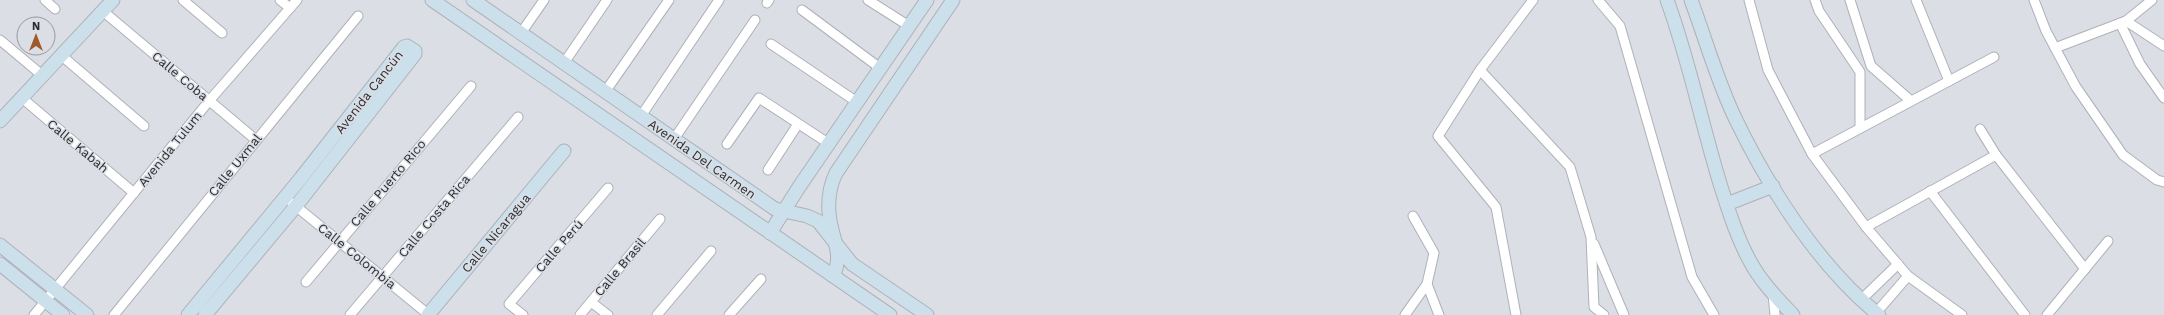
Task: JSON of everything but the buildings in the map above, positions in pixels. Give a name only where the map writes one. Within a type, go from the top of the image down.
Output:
[{"type":"street","points":[[45,0],[55,9]]},
{"type":"street","points":[[0,121],[104,12],[113,0]]},
{"type":"street","points":[[183,0],[222,33]]},
{"type":"street","points":[[280,0],[290,8]]},
{"type":"street","name":"Avenida Tulum","points":[[34,315],[47,302],[209,101],[297,0]]},
{"type":"street","name":"Avenida Del Carmen","points":[[432,0],[446,4],[770,233],[890,315]]},
{"type":"street","name":"Avenida Del Carmen","points":[[473,0],[775,209],[807,216],[818,221],[852,264],[927,315]]},
{"type":"street","points":[[522,33],[544,0]]},
{"type":"street","points":[[564,63],[607,0]]},
{"type":"street","points":[[605,92],[669,0]]},
{"type":"street","points":[[641,116],[719,0]]},
{"type":"street","points":[[868,0],[879,3],[909,26]]},
{"type":"street","points":[[833,276],[838,267],[839,258],[829,214],[829,198],[831,184],[837,170],[953,0]]},
{"type":"street","points":[[1516,315],[1496,207],[1438,136],[1480,70],[1533,0]]},
{"type":"street","points":[[1598,0],[1620,26],[1692,278],[1714,315]]},
{"type":"street","points":[[1667,0],[1677,27],[1714,165],[1735,228],[1752,263],[1773,294],[1793,315]]},
{"type":"street","points":[[1691,0],[1719,79],[1736,119],[1773,186],[1829,265],[1878,314],[1908,276]]},
{"type":"street","points":[[1749,0],[1768,70],[1812,154],[1866,227],[1908,276],[1962,315]]},
{"type":"street","points":[[1815,0],[1819,11],[1860,72],[1860,128]]},
{"type":"street","points":[[1850,0],[1871,66],[1911,101]]},
{"type":"street","points":[[1916,0],[1948,81]]},
{"type":"street","points":[[2034,0],[2046,31],[2076,87],[2123,155],[2157,180],[2164,182]]},
{"type":"street","points":[[2055,48],[2123,22],[2152,0]]},
{"type":"street","points":[[770,233],[818,158],[924,4],[937,23]]},
{"type":"street","points":[[802,10],[880,68]]},
{"type":"street","name":"Calle Coba","points":[[104,12],[256,140]]},
{"type":"street","name":"Calle Uxmal","points":[[114,315],[358,16]]},
{"type":"street","points":[[674,139],[755,20]]},
{"type":"street","points":[[2123,22],[2164,46]]},
{"type":"street","points":[[2123,22],[2140,64],[2164,98]]},
{"type":"street","points":[[0,40],[43,76]]},
{"type":"street","points":[[771,44],[857,102]]},
{"type":"street","name":"Avenida Cancún","points":[[188,315],[285,198],[404,48],[407,46],[415,51],[415,54],[296,206],[205,315]]},
{"type":"street","points":[[62,56],[144,126]]},
{"type":"street","points":[[1812,154],[1994,57]]},
{"type":"street","points":[[1480,70],[1570,168],[1591,238],[1624,315]]},
{"type":"street","name":"Calle Puerto Rico","points":[[306,282],[339,240],[471,86]]},
{"type":"street","name":"Calle Kabah","points":[[22,98],[134,193]]},
{"type":"street","points":[[726,144],[759,98],[828,144]]},
{"type":"street","name":"Calle Costa Rica","points":[[350,315],[518,117]]},
{"type":"street","points":[[768,170],[798,124]]},
{"type":"street","points":[[1980,129],[1996,155],[2085,268]]},
{"type":"street","name":"Calle Nicaragua","points":[[428,315],[564,151]]},
{"type":"street","points":[[1866,227],[1996,155]]},
{"type":"street","points":[[818,158],[837,170]]},
{"type":"street","points":[[1727,204],[1773,186]]},
{"type":"street","name":"Calle Perú","points":[[523,315],[509,304],[608,188]]},
{"type":"street","points":[[1930,191],[2025,315]]},
{"type":"street","name":"Calle Colombia","points":[[285,198],[383,276],[428,315]]},
{"type":"street","points":[[1405,315],[1427,284],[1434,253],[1413,216]]},
{"type":"street","name":"Calle Brasil","points":[[580,315],[660,219]]},
{"type":"street","points":[[1591,238],[1594,306],[1604,315]]},
{"type":"street","points":[[2046,315],[2108,241]]},
{"type":"street","points":[[0,246],[87,315]]},
{"type":"street","points":[[657,315],[710,251]]},
{"type":"street","points":[[0,264],[63,315]]},
{"type":"street","points":[[1862,299],[1898,264]]},
{"type":"street","points":[[227,267],[238,276]]},
{"type":"street","points":[[729,315],[762,279]]},
{"type":"street","points":[[1427,284],[1439,315]]},
{"type":"street","points":[[1773,294],[1775,315]]},
{"type":"street","points":[[591,302],[608,315]]}]
